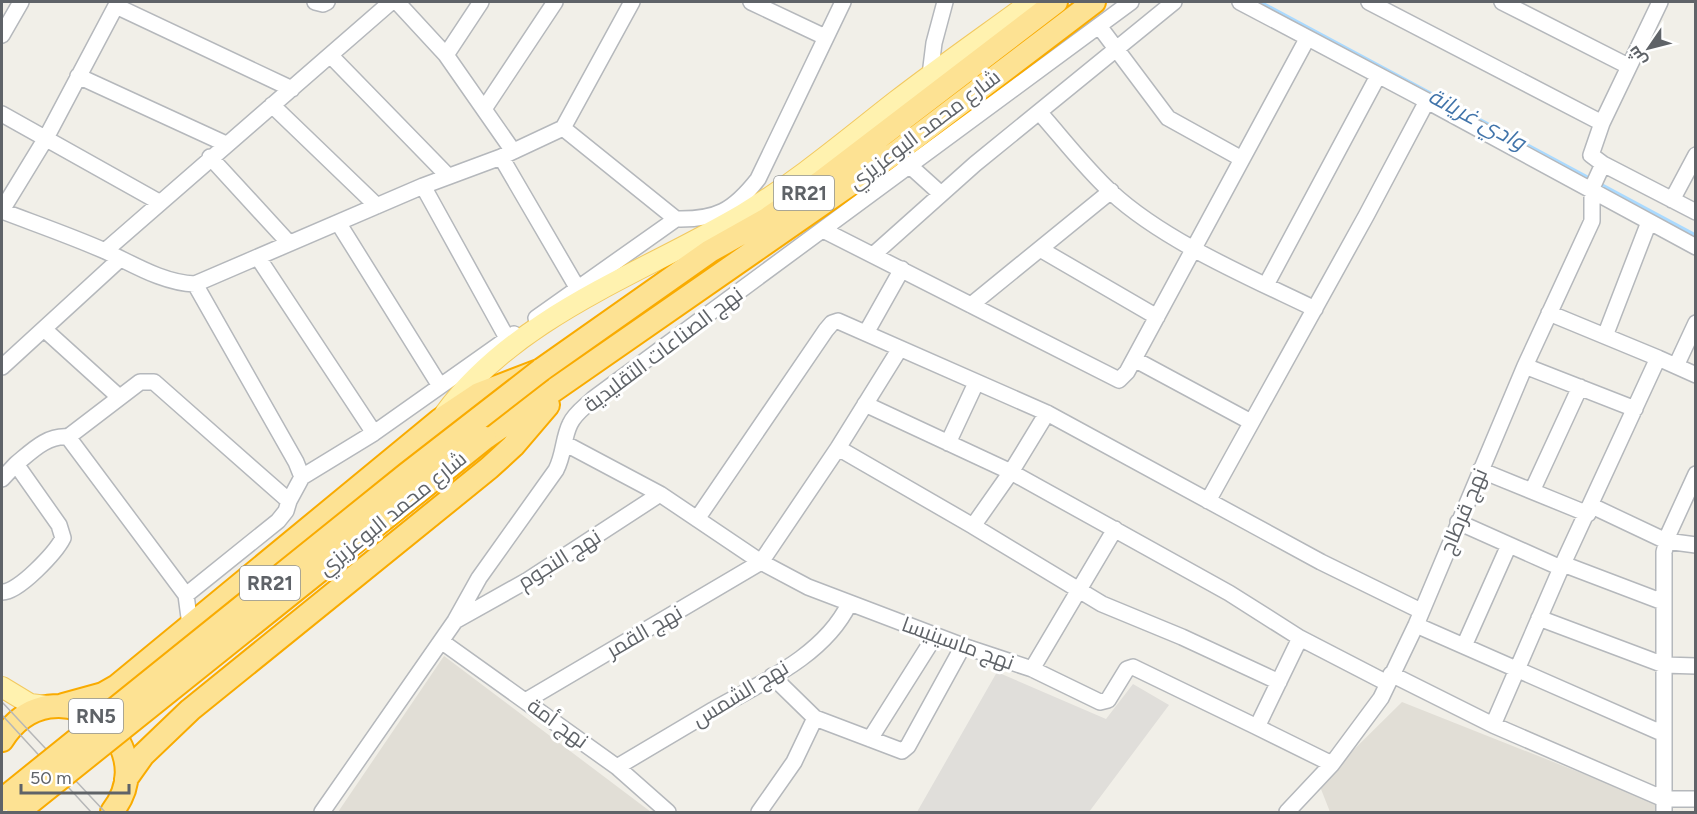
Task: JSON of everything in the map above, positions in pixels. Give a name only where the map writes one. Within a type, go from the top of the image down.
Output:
[{"type":"highway","name":"شارع محمد البوعزيزي","points":[[2,801],[327,538],[541,370],[711,251],[767,219],[822,181],[928,87],[1056,2]]},
{"type":"highway","name":"شارع محمد البوعزيزي","points":[[18,813],[485,438],[898,151],[1094,2]]},
{"type":"highway","name":"شارع محمد البوعزيزي","points":[[55,706],[103,694],[117,686],[440,420],[479,394],[541,370]]},
{"type":"highway","name":"شارع محمد البوعزيزي","points":[[121,800],[143,755],[190,710],[489,468],[513,446],[574,376]]},
{"type":"highway","name":"RN5","points":[[2,740],[20,719],[55,706],[81,709],[97,717],[110,729],[120,744],[125,761],[121,800]]},
{"type":"highway","points":[[2,801],[8,813]]},
{"type":"main road","points":[[440,420],[462,391],[501,354],[612,283],[744,213],[806,172],[928,87],[1031,2]]},
{"type":"main road","name":"RN5","points":[[2,687],[30,704],[55,706]]},
{"type":"street","points":[[2,35],[21,2]]},
{"type":"street","points":[[315,2],[327,2]]},
{"type":"street","points":[[105,251],[210,157],[391,2]]},
{"type":"street","points":[[397,2],[446,55],[484,109],[578,288]]},
{"type":"street","points":[[446,55],[481,2]]},
{"type":"street","points":[[484,109],[555,2]]},
{"type":"street","points":[[292,89],[117,4],[46,138],[2,210],[105,251],[179,284],[195,284],[259,259],[289,243],[339,224],[423,186],[507,154],[562,128],[632,2]]},
{"type":"street","points":[[751,2],[825,37]]},
{"type":"street","points":[[186,595],[278,521],[286,512],[289,501],[302,477],[374,433],[676,219],[698,219],[719,215],[745,196],[758,179],[843,2]]},
{"type":"street","points":[[928,87],[936,33],[945,2]]},
{"type":"street","name":"نهج الصناعات التقليدية","points":[[322,813],[455,621],[479,578],[556,470],[566,444],[569,426],[575,416],[593,399],[1131,2]]},
{"type":"street","points":[[873,255],[941,194],[1174,2]]},
{"type":"street","points":[[1240,2],[1592,188],[1695,247]]},
{"type":"street","points":[[1369,2],[1602,123]]},
{"type":"street","points":[[1502,2],[1628,66]]},
{"type":"street","points":[[1654,4],[1591,152],[1601,167],[1695,212]]},
{"type":"street","points":[[1099,26],[1168,118],[1242,159]]},
{"type":"street","points":[[823,230],[1114,379],[1124,377],[1307,39]]},
{"type":"street","points":[[330,56],[448,176]]},
{"type":"street","points":[[78,76],[226,144]]},
{"type":"street","points":[[1266,285],[1378,76]]},
{"type":"street","points":[[1208,501],[1315,309],[1426,101]]},
{"type":"street","points":[[272,105],[376,206]]},
{"type":"street","points":[[1040,113],[1111,191],[1136,212],[1194,248],[1315,309]]},
{"type":"street","points":[[2,114],[159,202]]},
{"type":"street","points":[[562,128],[676,219]]},
{"type":"street","points":[[1672,200],[1695,155]]},
{"type":"street","points":[[210,157],[289,243]]},
{"type":"street","points":[[910,166],[941,194]]},
{"type":"street","points":[[1592,188],[1601,167]]},
{"type":"street","points":[[423,186],[507,338]]},
{"type":"street","name":"نهج قرطاج","points":[[1287,813],[1332,764],[1381,698],[1418,618],[1549,313],[1592,221],[1592,188]]},
{"type":"street","points":[[971,305],[1111,191]]},
{"type":"street","points":[[1605,336],[1649,222]]},
{"type":"street","points":[[339,224],[440,386]]},
{"type":"street","points":[[1040,249],[1157,316]]},
{"type":"street","points":[[2,367],[120,259]]},
{"type":"street","points":[[259,259],[374,433]]},
{"type":"street","points":[[866,333],[902,269]]},
{"type":"street","points":[[195,284],[302,477]]},
{"type":"street","points":[[1549,313],[1695,375]]},
{"type":"street","points":[[697,519],[831,323],[847,324],[899,350],[1047,413],[1321,562],[1464,646],[1664,734]]},
{"type":"street","points":[[1676,366],[1695,323]]},
{"type":"street","points":[[44,329],[118,396]]},
{"type":"street","points":[[761,562],[838,448],[899,350]]},
{"type":"street","points":[[1493,725],[1516,668],[1658,358]]},
{"type":"street","points":[[1134,359],[1251,422]]},
{"type":"street","points":[[1526,366],[1635,410]]},
{"type":"street","points":[[2,479],[40,444],[58,436],[68,437],[118,396],[140,382],[154,382],[289,501]]},
{"type":"street","points":[[948,443],[976,383]]},
{"type":"street","points":[[1532,491],[1580,387]]},
{"type":"street","points":[[865,404],[1011,472],[1229,592],[1300,638],[1493,725],[1664,806],[1695,799]]},
{"type":"street","points":[[973,526],[1011,472],[1047,413]]},
{"type":"street","points":[[68,437],[186,595],[190,625]]},
{"type":"street","name":"نهج ماسينيسا","points":[[566,444],[660,494],[761,562],[808,587],[849,604],[1032,669],[1100,702],[1108,700],[1128,669],[1133,668],[1257,727]]},
{"type":"street","points":[[838,448],[973,526],[1080,592],[1279,682]]},
{"type":"street","points":[[2,592],[16,588],[57,550],[63,538],[59,525],[16,464]]},
{"type":"street","points":[[1480,470],[1532,491],[1590,510],[1666,542],[1695,546]]},
{"type":"street","points":[[1664,806],[1663,602],[1666,542],[1695,474]]},
{"type":"street","name":"نهج النجوم","points":[[455,621],[528,580],[660,494]]},
{"type":"street","points":[[1458,522],[1562,566],[1663,602]]},
{"type":"street","points":[[1032,669],[1080,592],[1115,529]]},
{"type":"street","points":[[1464,646],[1509,545]]},
{"type":"street","name":"نهج القمر","points":[[527,700],[761,562]]},
{"type":"street","name":"نهج الشمس","points":[[617,767],[772,676],[830,633],[840,622],[849,604]]},
{"type":"street","points":[[1539,618],[1664,665],[1695,666]]},
{"type":"street","points":[[870,739],[935,636]]},
{"type":"street","points":[[1300,638],[1257,727],[1332,764]]},
{"type":"street","name":"نهج أمة","points":[[441,641],[527,700],[617,767],[668,813]]},
{"type":"street","points":[[772,676],[814,718],[898,751],[908,746],[963,646]]},
{"type":"street","points":[[759,813],[794,762],[814,718]]},
{"type":"shaded area","points":[[444,656],[651,812],[338,812]]},
{"type":"shaded area","points":[[997,672],[1106,719],[1133,684],[1169,705],[1089,812],[917,812]]},
{"type":"shaded area","points":[[1402,702],[1667,807],[1667,812],[1330,812],[1319,784]]},
{"type":"waterway","name":"وادي غريانة","points":[[1259,2],[1696,236]]},
{"type":"tram line","points":[[2,702],[105,812]]},
{"type":"tram line","points":[[2,715],[91,812]]}]
